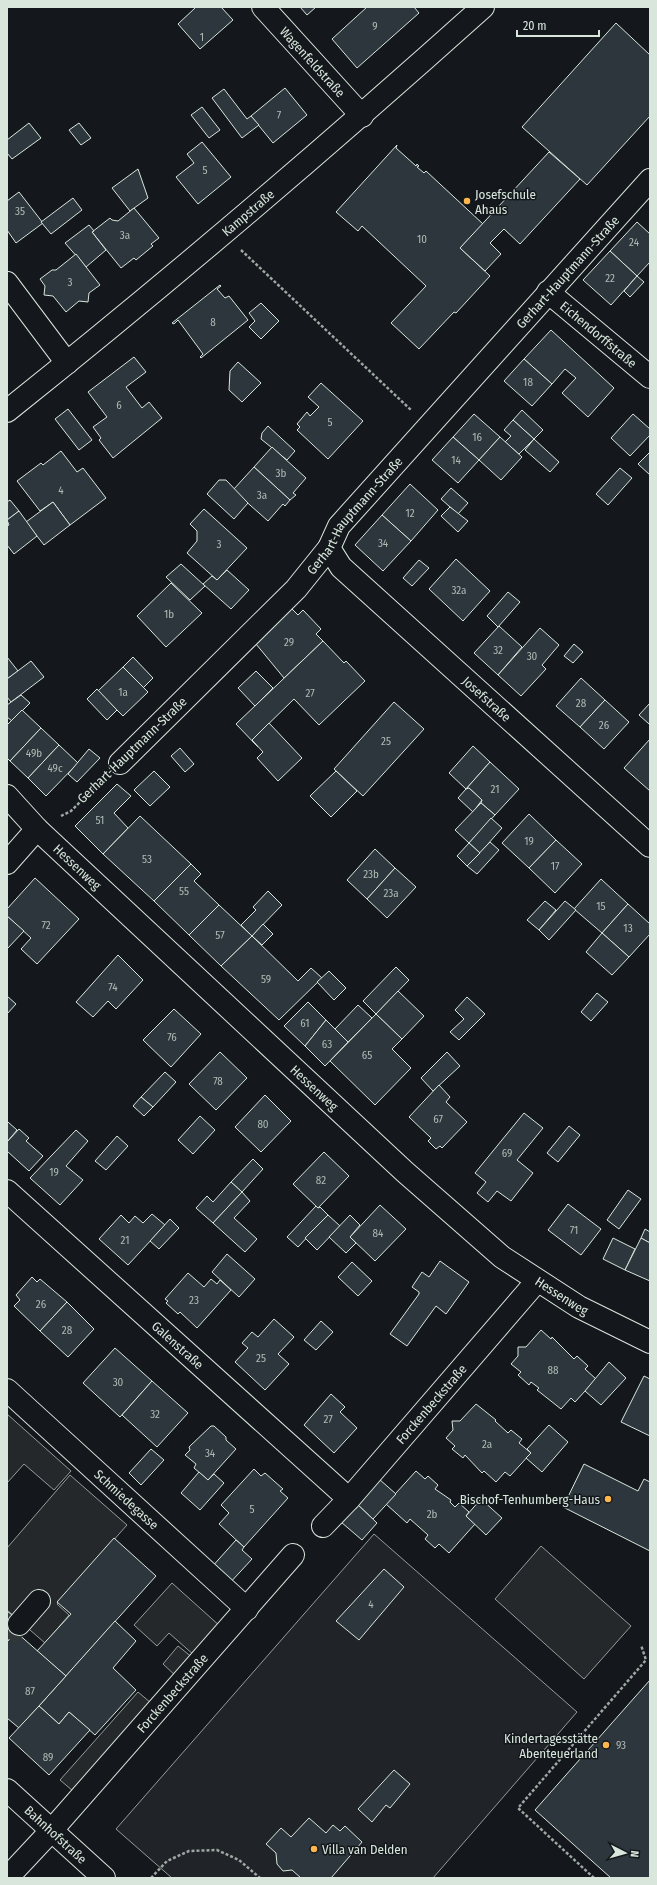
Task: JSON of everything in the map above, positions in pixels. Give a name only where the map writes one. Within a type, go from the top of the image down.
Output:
[{"type":"street","name":"Wagenfeldstraße","points":[[264,7],[362,116]]},
{"type":"street","name":"Kampstraße","points":[[7,411],[67,363],[362,116],[483,7]]},
{"type":"street","name":"Gerhart-Hauptmann-Straße","points":[[120,763],[296,589],[329,548],[339,526],[650,180]]},
{"type":"street","points":[[7,283],[67,363]]},
{"type":"street","name":"Eichendorffstraße","points":[[548,292],[650,378]]},
{"type":"street","name":"Josefstraße","points":[[329,548],[341,566],[650,846]]},
{"type":"street","name":"Hessenweg","points":[[7,796],[37,829],[405,1172],[502,1257],[579,1307],[650,1342]]},
{"type":"street","points":[[7,863],[37,829]]},
{"type":"street","name":"Galenstraße","points":[[7,1191],[349,1499]]},
{"type":"street","name":"Forckenbeckstraße","points":[[323,1526],[349,1499],[537,1281]]},
{"type":"street","name":"Schmiedegasse","points":[[7,1390],[247,1609]]},
{"type":"street","name":"Forckenbeckstraße","points":[[8,1878],[247,1609],[293,1555]]},
{"type":"street","points":[[19,1624],[39,1601]]},
{"type":"street","name":"Bahnhofstraße","points":[[7,1790],[104,1878]]},
{"type":"path","points":[[223,233],[428,426]]},
{"type":"path","name":"Gerhart-Hauptmann-Straße","points":[[37,829],[71,811],[120,763]]},
{"type":"path","points":[[594,1878],[518,1808],[646,1660],[640,1645]]},
{"type":"path","points":[[151,1878],[167,1861],[189,1850],[217,1850],[240,1860],[260,1878]]},
{"type":"shaded area","points":[[7,1414],[71,1471],[54,1490],[24,1464],[7,1483]]},
{"type":"shaded area","points":[[70,1475],[127,1525],[57,1604],[69,1615],[45,1643],[7,1610],[7,1548]]},
{"type":"shaded area","points":[[374,1534],[577,1712],[433,1878],[172,1878],[116,1829]]},
{"type":"shaded area","points":[[541,1546],[631,1626],[584,1679],[495,1599]]},
{"type":"shaded area","points":[[172,1583],[221,1627],[195,1656],[169,1633],[157,1646],[134,1625]]},
{"type":"shaded area","points":[[178,1646],[193,1658],[177,1677],[163,1664]]},
{"type":"shaded area","points":[[138,1692],[151,1703],[73,1791],[60,1780]]},
{"type":"building","points":[[194,7],[221,7],[233,20],[200,49],[178,24],[195,8]]},
{"type":"building","points":[[300,7],[316,7],[307,15]]},
{"type":"building","points":[[367,7],[414,7],[419,13],[357,68],[332,39]]},
{"type":"building","points":[[616,23],[650,55],[650,116],[587,185],[522,127]]},
{"type":"building","points":[[285,88],[307,115],[273,143],[251,116]]},
{"type":"building","points":[[224,89],[247,119],[251,116],[259,125],[242,138],[212,98]]},
{"type":"building","points":[[202,107],[220,130],[209,138],[191,115]]},
{"type":"building","points":[[29,123],[41,138],[12,159],[7,153],[7,140]]},
{"type":"building","points":[[79,123],[91,138],[81,145],[69,130]]},
{"type":"building","points":[[202,142],[231,177],[198,204],[176,177],[194,163],[187,154]]},
{"type":"building","points":[[397,145],[396,148],[416,166],[417,164],[419,166],[417,167],[424,173],[426,171],[483,224],[460,248],[490,276],[456,313],[454,312],[419,349],[391,323],[426,286],[362,226],[358,231],[336,212]]},
{"type":"building","points":[[549,152],[580,179],[520,244],[504,229],[490,243],[501,254],[485,271],[460,248]]},
{"type":"building","points":[[138,169],[148,198],[130,211],[112,188]]},
{"type":"building","points":[[19,192],[43,223],[16,243],[7,230],[7,201]]},
{"type":"building","points":[[73,198],[82,210],[51,234],[41,222]]},
{"type":"building","points":[[134,208],[159,238],[151,244],[153,246],[136,260],[134,258],[121,268],[92,232],[110,218],[118,221]]},
{"type":"building","points":[[637,222],[650,234],[650,262],[637,276],[610,251]]},
{"type":"building","points":[[89,225],[94,231],[92,232],[106,250],[86,267],[65,243]]},
{"type":"building","points":[[610,251],[637,276],[611,305],[583,280]]},
{"type":"building","points":[[76,254],[100,285],[89,293],[88,302],[79,301],[66,312],[53,296],[44,295],[45,286],[40,279],[52,270],[56,270]]},
{"type":"building","points":[[637,276],[644,282],[630,297],[624,291]]},
{"type":"building","points":[[220,285],[221,286],[217,289],[225,298],[229,296],[248,320],[201,358],[200,357],[203,354],[178,320],[174,324],[172,323]]},
{"type":"building","points":[[261,303],[279,321],[261,339],[249,327],[255,321],[249,313]]},
{"type":"building","points":[[551,330],[614,388],[588,417],[562,393],[576,378],[565,369],[552,384],[524,359]]},
{"type":"building","points":[[134,357],[146,372],[126,387],[142,408],[149,402],[162,418],[113,458],[99,440],[101,438],[93,427],[107,417],[88,392]]},
{"type":"building","points":[[524,359],[552,384],[532,406],[504,381]]},
{"type":"building","points":[[238,362],[261,383],[242,402],[229,390],[230,371]]},
{"type":"building","points":[[321,383],[363,421],[328,459],[297,430],[300,427],[297,424],[307,412],[310,416],[319,407],[308,397]]},
{"type":"building","points":[[68,409],[92,440],[79,450],[55,419]]},
{"type":"building","points":[[522,410],[543,430],[534,439],[513,420]]},
{"type":"building","points":[[474,414],[500,437],[479,460],[453,437]]},
{"type":"building","points":[[633,414],[650,429],[650,435],[630,456],[611,438]]},
{"type":"building","points":[[513,420],[534,439],[519,454],[505,442],[511,436],[504,430]]},
{"type":"building","points":[[268,426],[295,451],[287,460],[261,439],[262,433]]},
{"type":"building","points":[[453,437],[479,460],[458,483],[432,460]]},
{"type":"building","points":[[500,437],[522,457],[501,480],[479,460]]},
{"type":"building","points":[[534,439],[559,462],[550,472],[525,450]]},
{"type":"building","points":[[272,447],[306,478],[293,493],[296,495],[290,500],[254,467]]},
{"type":"building","points":[[61,451],[77,472],[83,468],[106,498],[70,525],[53,502],[40,511],[17,481],[41,463],[43,465]]},
{"type":"building","points":[[650,452],[650,475],[638,464]]},
{"type":"building","points":[[254,467],[290,500],[285,506],[283,504],[268,521],[233,490]]},
{"type":"building","points":[[620,468],[632,478],[608,505],[596,494]]},
{"type":"building","points":[[219,480],[226,480],[248,503],[234,519],[207,494]]},
{"type":"building","points":[[410,484],[438,510],[411,541],[382,515]]},
{"type":"building","points":[[451,488],[468,503],[458,514],[441,499]]},
{"type":"building","points":[[10,500],[19,511],[7,520],[7,502]]},
{"type":"building","points":[[53,502],[70,525],[44,545],[26,522]]},
{"type":"building","points":[[450,507],[468,521],[458,532],[441,516]]},
{"type":"building","points":[[204,509],[247,548],[217,580],[187,553],[197,541],[197,531],[190,524]]},
{"type":"building","points":[[19,511],[37,536],[14,554],[7,545],[7,526],[9,525],[7,520]]},
{"type":"building","points":[[382,515],[411,541],[383,571],[355,545]]},
{"type":"building","points":[[456,559],[490,591],[463,621],[429,589]]},
{"type":"building","points":[[419,560],[429,568],[412,586],[403,578]]},
{"type":"building","points":[[181,564],[205,586],[190,600],[166,577]]},
{"type":"building","points":[[227,570],[249,590],[231,609],[203,584],[212,576],[217,580]]},
{"type":"building","points":[[171,583],[202,613],[166,647],[137,616]]},
{"type":"building","points":[[508,592],[520,602],[498,627],[487,616]]},
{"type":"building","points":[[290,607],[298,615],[303,610],[321,629],[316,634],[323,641],[284,678],[256,644],[271,629],[269,627]]},
{"type":"building","points":[[499,626],[522,647],[498,675],[474,653]]},
{"type":"building","points":[[540,628],[559,645],[542,665],[546,669],[521,696],[498,675]]},
{"type":"building","points":[[323,641],[344,663],[346,661],[365,681],[319,725],[294,699],[252,740],[258,747],[236,724]]},
{"type":"building","points":[[574,644],[583,652],[573,663],[564,656]]},
{"type":"building","points":[[7,657],[18,671],[7,679]]},
{"type":"building","points":[[133,657],[153,678],[143,688],[123,667]]},
{"type":"building","points":[[31,661],[44,677],[11,702],[7,697],[7,679]]},
{"type":"building","points":[[123,667],[148,692],[123,716],[98,691]]},
{"type":"building","points":[[256,671],[273,688],[255,706],[238,688]]},
{"type":"building","points":[[581,678],[605,700],[580,727],[556,706]]},
{"type":"building","points":[[97,689],[117,710],[107,720],[87,699]]},
{"type":"building","points":[[21,695],[30,703],[12,721],[7,717],[7,705]]},
{"type":"building","points":[[605,700],[629,722],[604,749],[580,727]]},
{"type":"building","points":[[394,702],[424,729],[363,796],[334,769]]},
{"type":"building","points":[[650,703],[650,723],[649,724],[639,715]]},
{"type":"building","points":[[22,710],[41,728],[10,761],[7,758],[7,725]]},
{"type":"building","points":[[269,723],[302,758],[278,781],[257,758],[263,752],[252,740]]},
{"type":"building","points":[[41,728],[59,745],[28,778],[10,761]]},
{"type":"building","points":[[650,739],[650,791],[624,768]]},
{"type":"building","points":[[59,745],[78,763],[46,796],[28,778]]},
{"type":"building","points":[[473,746],[490,762],[466,789],[449,773]]},
{"type":"building","points":[[180,748],[194,764],[185,772],[171,756]]},
{"type":"building","points":[[89,749],[100,758],[77,782],[68,774]]},
{"type":"building","points":[[490,762],[519,789],[495,815],[481,803],[482,800],[469,788],[466,789]]},
{"type":"building","points":[[154,771],[170,787],[150,806],[134,790]]},
{"type":"building","points":[[336,771],[357,791],[331,817],[310,796]]},
{"type":"building","points":[[117,784],[131,796],[114,813],[128,828],[103,854],[75,826]]},
{"type":"building","points":[[469,788],[482,800],[473,812],[458,798],[466,789]]},
{"type":"building","points":[[481,803],[495,815],[469,843],[455,830]]},
{"type":"building","points":[[529,814],[556,840],[529,868],[502,843]]},
{"type":"building","points":[[140,816],[191,864],[154,901],[103,854]]},
{"type":"building","points":[[491,818],[502,828],[480,853],[469,843]]},
{"type":"building","points":[[556,840],[582,864],[555,893],[529,868]]},
{"type":"building","points":[[490,842],[499,850],[477,874],[467,866]]},
{"type":"building","points":[[469,843],[480,853],[467,866],[457,856]]},
{"type":"building","points":[[375,849],[395,868],[367,899],[347,880]]},
{"type":"building","points":[[191,864],[201,874],[194,881],[219,905],[189,935],[154,901]]},
{"type":"building","points":[[395,868],[416,887],[387,918],[367,899]]},
{"type":"building","points":[[35,878],[79,919],[37,964],[21,949],[31,938],[7,916],[7,909]]},
{"type":"building","points":[[601,879],[628,904],[602,933],[574,909]]},
{"type":"building","points":[[268,891],[282,905],[252,936],[241,925],[256,910],[253,907]]},
{"type":"building","points":[[545,901],[556,910],[539,930],[527,920]]},
{"type":"building","points":[[565,901],[576,910],[549,940],[539,930]]},
{"type":"building","points":[[628,904],[650,924],[650,934],[629,957],[602,933]]},
{"type":"building","points":[[219,905],[252,936],[221,966],[189,935]]},
{"type":"building","points":[[7,916],[24,931],[7,949]]},
{"type":"building","points":[[263,924],[273,934],[262,945],[252,936]]},
{"type":"building","points":[[602,933],[629,957],[612,975],[586,952]]},
{"type":"building","points":[[252,936],[298,981],[311,968],[322,978],[279,1020],[221,966]]},
{"type":"building","points":[[118,955],[143,980],[116,1009],[108,1001],[93,1017],[76,1002]]},
{"type":"building","points":[[396,967],[409,980],[376,1014],[363,1001]]},
{"type":"building","points":[[329,971],[346,988],[334,1000],[317,982]]},
{"type":"building","points":[[398,991],[424,1016],[402,1039],[376,1014]]},
{"type":"building","points":[[597,993],[608,1002],[591,1021],[581,1012]]},
{"type":"building","points":[[7,996],[16,1004],[7,1014]]},
{"type":"building","points":[[467,997],[485,1014],[459,1040],[450,1032],[464,1019],[455,1010]]},
{"type":"building","points":[[308,1002],[326,1020],[305,1046],[284,1026]]},
{"type":"building","points":[[358,1005],[372,1018],[348,1042],[335,1029]]},
{"type":"building","points":[[174,1009],[201,1034],[171,1067],[143,1040]]},
{"type":"building","points":[[376,1014],[402,1039],[392,1049],[411,1068],[375,1105],[330,1061]]},
{"type":"building","points":[[326,1020],[348,1042],[325,1066],[305,1046]]},
{"type":"building","points":[[220,1052],[247,1078],[216,1110],[189,1084]]},
{"type":"building","points":[[447,1052],[460,1066],[433,1091],[421,1078]]},
{"type":"building","points":[[165,1072],[176,1082],[153,1107],[141,1097]]},
{"type":"building","points":[[439,1085],[450,1097],[446,1102],[467,1122],[442,1148],[440,1146],[436,1149],[428,1141],[431,1138],[409,1117]]},
{"type":"building","points":[[265,1095],[291,1121],[261,1152],[235,1127]]},
{"type":"building","points":[[141,1097],[153,1107],[144,1116],[133,1106]]},
{"type":"building","points":[[524,1113],[543,1128],[517,1160],[533,1173],[511,1201],[497,1191],[488,1202],[477,1193],[486,1182],[475,1173]]},
{"type":"building","points":[[200,1116],[215,1130],[193,1154],[178,1140]]},
{"type":"building","points":[[8,1122],[17,1130],[7,1142],[7,1123]]},
{"type":"building","points":[[569,1126],[580,1135],[558,1162],[547,1153]]},
{"type":"building","points":[[19,1129],[29,1138],[26,1141],[43,1156],[29,1171],[7,1151],[7,1142]]},
{"type":"building","points":[[76,1130],[88,1141],[66,1166],[83,1180],[60,1205],[30,1178]]},
{"type":"building","points":[[117,1136],[128,1146],[106,1170],[95,1161]]},
{"type":"building","points":[[324,1152],[349,1176],[318,1208],[293,1184]]},
{"type":"building","points":[[253,1159],[263,1169],[242,1192],[231,1182]]},
{"type":"building","points":[[231,1182],[242,1192],[213,1223],[196,1208],[207,1196],[213,1202]]},
{"type":"building","points":[[628,1190],[641,1199],[619,1229],[607,1220]]},
{"type":"building","points":[[242,1192],[250,1201],[234,1218],[257,1239],[245,1252],[213,1223]]},
{"type":"building","points":[[568,1204],[601,1229],[581,1255],[548,1230]]},
{"type":"building","points":[[380,1205],[406,1229],[375,1261],[350,1237]]},
{"type":"building","points":[[316,1206],[318,1208],[320,1207],[328,1215],[298,1247],[287,1237]]},
{"type":"building","points":[[152,1214],[165,1225],[128,1265],[99,1239],[121,1215],[129,1223],[135,1216],[143,1223]]},
{"type":"building","points":[[328,1215],[340,1226],[317,1250],[305,1238]]},
{"type":"building","points":[[350,1215],[360,1225],[350,1237],[356,1243],[346,1253],[329,1237]]},
{"type":"building","points":[[170,1219],[179,1228],[159,1249],[150,1241]]},
{"type":"building","points":[[645,1229],[650,1232],[650,1243],[641,1238]]},
{"type":"building","points":[[613,1238],[635,1249],[625,1270],[603,1259]]},
{"type":"building","points":[[641,1238],[650,1243],[650,1281],[625,1270]]},
{"type":"building","points":[[227,1254],[255,1279],[239,1297],[212,1272]]},
{"type":"building","points":[[440,1261],[469,1282],[446,1314],[436,1306],[407,1346],[390,1334],[419,1294],[419,1292],[412,1287],[422,1272],[429,1277]]},
{"type":"building","points":[[352,1262],[372,1281],[358,1296],[338,1277]]},
{"type":"building","points":[[188,1273],[204,1287],[211,1279],[217,1284],[220,1280],[231,1290],[197,1328],[180,1312],[178,1314],[166,1303],[168,1301],[165,1299]]},
{"type":"building","points":[[32,1277],[37,1282],[40,1279],[67,1302],[40,1331],[14,1306],[20,1300],[16,1295]]},
{"type":"building","points":[[67,1302],[94,1329],[68,1357],[40,1331]]},
{"type":"building","points":[[274,1319],[294,1337],[278,1354],[289,1364],[265,1390],[235,1362],[248,1348],[242,1343],[252,1332],[258,1337]]},
{"type":"building","points":[[321,1321],[333,1332],[316,1350],[304,1340]]},
{"type":"building","points":[[541,1330],[551,1339],[552,1337],[574,1359],[577,1356],[588,1366],[585,1369],[596,1379],[575,1402],[571,1398],[561,1409],[537,1390],[539,1388],[531,1382],[529,1385],[518,1375],[521,1372],[511,1364],[518,1356],[518,1347],[526,1347]]},
{"type":"building","points":[[115,1348],[152,1381],[120,1417],[83,1383]]},
{"type":"building","points":[[609,1362],[626,1378],[601,1405],[585,1391]]},
{"type":"building","points":[[644,1376],[650,1379],[650,1436],[621,1422]]},
{"type":"building","points":[[152,1381],[188,1413],[157,1447],[122,1415]]},
{"type":"building","points":[[331,1394],[345,1407],[340,1412],[357,1428],[334,1453],[304,1425]]},
{"type":"building","points":[[476,1404],[496,1420],[495,1421],[508,1433],[511,1430],[522,1439],[519,1443],[531,1453],[510,1476],[505,1472],[496,1482],[484,1471],[482,1473],[465,1455],[463,1458],[452,1449],[455,1446],[446,1438],[453,1430],[452,1421],[460,1421]]},
{"type":"building","points":[[549,1425],[568,1442],[542,1472],[526,1458],[531,1453],[527,1449]]},
{"type":"building","points":[[211,1426],[214,1426],[226,1437],[226,1440],[236,1449],[208,1480],[194,1468],[196,1464],[185,1455],[190,1450],[189,1447]]},
{"type":"building","points":[[151,1449],[164,1460],[141,1485],[129,1473]]},
{"type":"building","name":"Bischof-Tenhumberg-Haus","points":[[584,1464],[638,1491],[644,1479],[650,1482],[650,1551],[563,1507]]},
{"type":"building","points":[[254,1469],[261,1476],[265,1473],[283,1489],[280,1491],[288,1498],[244,1547],[219,1524],[229,1513],[221,1505]]},
{"type":"building","points":[[416,1471],[425,1479],[428,1476],[438,1485],[435,1489],[451,1500],[450,1502],[455,1507],[459,1503],[469,1512],[466,1516],[475,1524],[449,1553],[439,1544],[435,1548],[425,1539],[428,1535],[410,1519],[407,1523],[386,1504]]},
{"type":"building","points":[[199,1472],[208,1480],[214,1474],[224,1483],[200,1510],[181,1493]]},
{"type":"building","points":[[379,1479],[396,1494],[373,1519],[357,1504]]},
{"type":"building","points":[[481,1499],[502,1518],[486,1535],[466,1516]]},
{"type":"building","points":[[357,1504],[377,1523],[362,1540],[341,1522]]},
{"type":"building","points":[[114,1538],[156,1576],[66,1676],[37,1651],[71,1614],[57,1602]]},
{"type":"building","points":[[236,1540],[244,1547],[242,1550],[252,1559],[228,1585],[210,1569]]},
{"type":"building","points":[[384,1569],[404,1587],[359,1640],[336,1621]]},
{"type":"building","points":[[7,1611],[23,1624],[7,1642]]},
{"type":"building","points":[[115,1621],[136,1641],[113,1668],[136,1690],[95,1735],[69,1712],[59,1724],[39,1706]]},
{"type":"building","points":[[16,1632],[66,1676],[19,1728],[7,1718],[7,1642]]},
{"type":"building","points":[[650,1680],[650,1878],[611,1878],[535,1810]]},
{"type":"building","points":[[39,1706],[59,1724],[69,1712],[90,1730],[49,1775],[9,1738]]},
{"type":"building","points":[[394,1770],[410,1784],[390,1808],[386,1805],[372,1822],[358,1809]]},
{"type":"building","name":"Villa van Delden","points":[[309,1818],[326,1833],[333,1825],[340,1831],[345,1826],[362,1842],[331,1878],[301,1878],[292,1870],[283,1871],[277,1864],[276,1853],[266,1844],[281,1828],[291,1837]]},
{"type":"tunnel","points":[[7,1637],[19,1624]]},
{"type":"place","name":"Josefschule Ahaus","points":[[467,201]]},
{"type":"place","name":"Bischof-Tenhumberg-Haus","points":[[608,1499]]},
{"type":"place","name":"Kindertagesstätte Abenteuerland","points":[[606,1745]]},
{"type":"place","name":"Villa van Delden","points":[[314,1849]]}]
